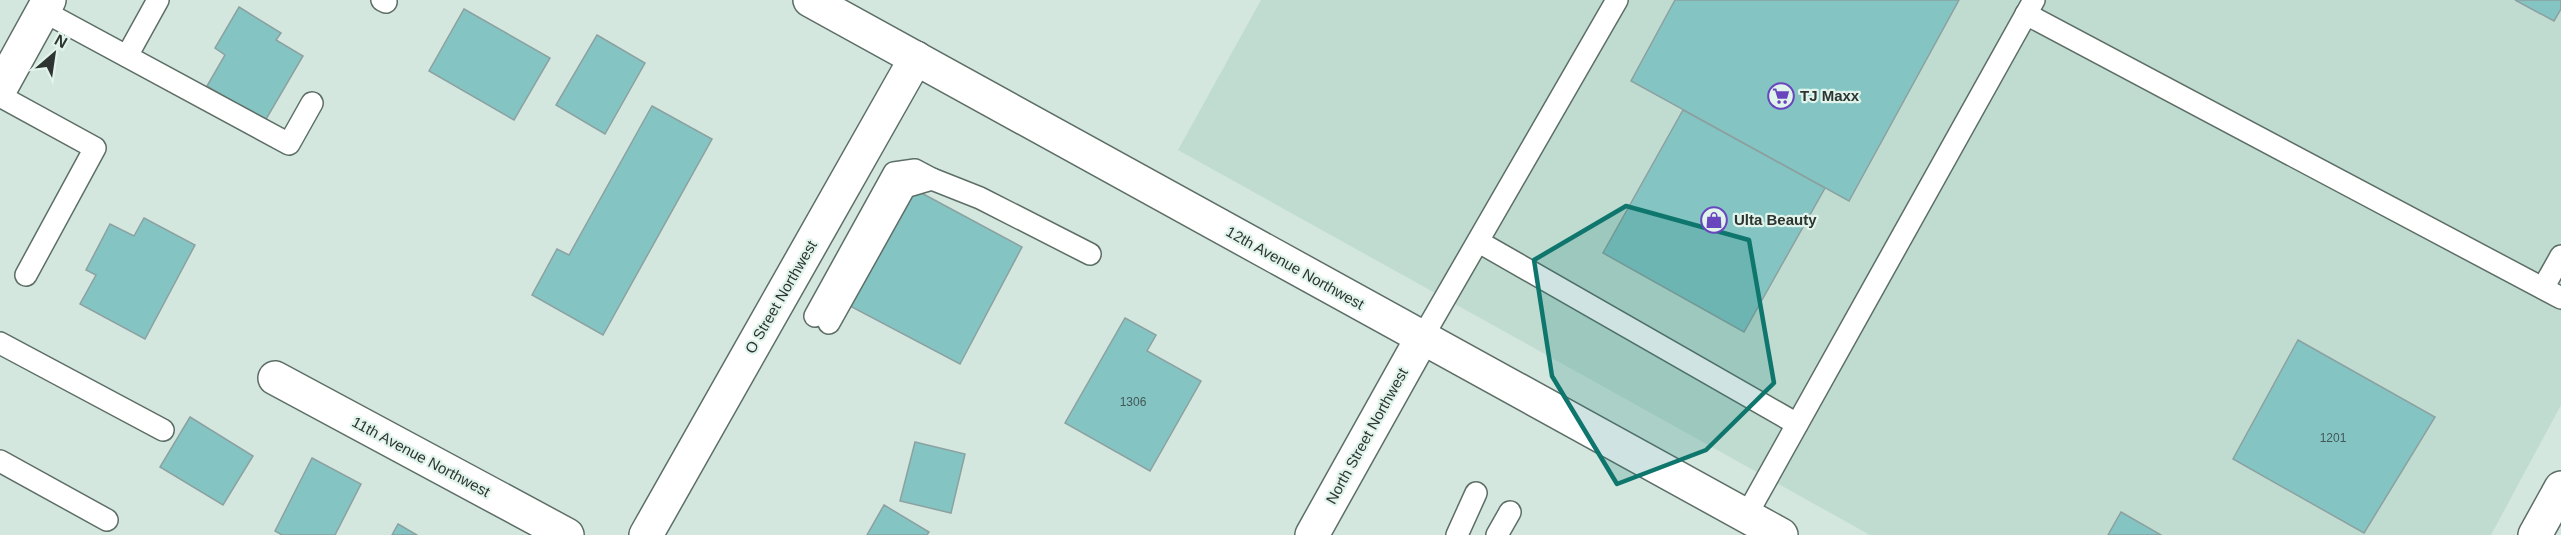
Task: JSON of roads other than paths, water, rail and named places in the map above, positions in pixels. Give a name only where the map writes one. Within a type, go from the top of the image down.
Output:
[{"type":"street","name":"12th Avenue Northwest","points":[[810,0],[1781,535]]},
{"type":"street","points":[[0,89],[46,5]]},
{"type":"street","name":"O Street Northwest","points":[[646,535],[916,58]]},
{"type":"street","name":"North Street Northwest","points":[[1312,535],[1422,338]]},
{"type":"street","name":"11th Avenue Northwest","points":[[275,378],[567,535]]},
{"type":"street","points":[[2535,535],[2561,488]]},
{"type":"lane","points":[[127,56],[158,0]]},
{"type":"lane","points":[[1422,338],[1617,0]]},
{"type":"lane","points":[[46,5],[127,56],[289,144],[312,103]]},
{"type":"lane","points":[[1746,516],[2030,7],[2552,293],[2561,256]]},
{"type":"lane","points":[[0,96],[95,148],[26,275]]},
{"type":"lane","points":[[822,320],[905,187],[932,179],[980,198],[1090,254]]},
{"type":"lane","points":[[1479,242],[1797,424]]},
{"type":"lane","points":[[0,343],[163,430]]},
{"type":"lane","points":[[0,461],[107,520]]},
{"type":"lane","points":[[1456,535],[1476,493]]},
{"type":"lane","points":[[1497,535],[1510,512]]},
{"type":"place","name":"TJ Maxx","points":[[1781,96]]},
{"type":"place","name":"Ulta Beauty","points":[[1714,220]]}]
